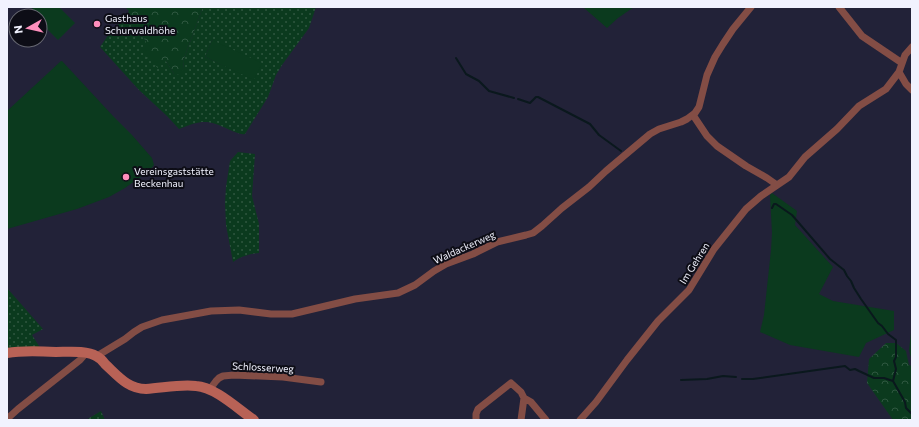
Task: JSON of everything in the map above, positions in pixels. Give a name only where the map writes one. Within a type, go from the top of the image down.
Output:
[{"type":"street","points":[[751,7],[723,44],[713,61],[707,75],[699,106],[693,115],[707,136],[717,146],[777,186]]},
{"type":"street","points":[[839,7],[862,36],[902,63]]},
{"type":"street","name":"Im Gehren","points":[[580,420],[658,321],[689,290],[714,249],[742,213],[756,200],[789,177],[805,157],[837,129],[859,106],[886,89],[899,72],[906,54],[912,47]]},
{"type":"street","points":[[899,72],[906,84],[912,90]]},
{"type":"street","name":"Waldackerweg","points":[[97,356],[144,326],[167,319],[211,310],[239,310],[275,314],[292,314],[355,299],[388,295],[403,291],[415,285],[446,264],[473,254],[497,242],[522,237],[533,233],[650,134],[659,129],[681,122],[693,115]]},
{"type":"street","points":[[7,353],[29,351],[86,353],[97,356],[124,382],[135,388],[150,389],[192,385],[201,386],[215,392],[254,420]]},
{"type":"street","points":[[7,419],[82,358],[86,353]]},
{"type":"street","name":"Schlosserweg","points":[[210,389],[219,378],[234,375],[283,377],[321,382]]},
{"type":"street","points":[[476,420],[476,412],[478,409],[511,382],[521,392],[524,398],[531,402],[546,420]]},
{"type":"street","points":[[521,420],[524,398]]},
{"type":"green space","points":[[59,7],[75,23],[58,40],[48,30],[48,8],[33,8]]},
{"type":"green space","points":[[125,7],[203,7],[183,61],[184,69],[180,75],[174,74],[166,61],[158,68],[143,54],[146,41],[125,18],[129,11]]},
{"type":"green space","points":[[203,7],[316,7],[309,28],[282,65],[276,75],[268,97],[245,134],[238,133],[210,122],[199,122],[179,129],[139,90],[100,47],[111,31],[125,18],[166,61],[174,74],[184,69],[183,61]],"holes":[[[212,40],[254,79],[205,57]]]},
{"type":"green space","points":[[583,7],[634,7],[607,28]]},
{"type":"green space","points":[[212,40],[262,63],[254,80],[205,57]]},
{"type":"green space","points":[[61,61],[132,135],[152,158],[154,165],[150,170],[125,188],[109,197],[77,209],[7,229],[7,111]]},
{"type":"green space","points":[[238,152],[255,154],[252,196],[259,224],[259,253],[239,258],[233,262],[226,225],[225,203],[230,161]]},
{"type":"green space","points":[[772,193],[797,211],[795,225],[833,267],[819,294],[833,301],[894,311],[894,330],[866,343],[859,357],[790,345],[760,332],[764,315],[771,250],[772,233],[770,195]]},
{"type":"green space","points":[[7,288],[43,329],[32,335],[41,349],[7,351]]},
{"type":"green space","points":[[912,293],[912,362],[909,350]]},
{"type":"green space","points":[[886,343],[896,343],[906,351],[909,365],[912,366],[912,420],[893,420],[867,383],[869,359]]},
{"type":"green space","points":[[101,411],[105,420],[86,420]]},
{"type":"waterway","points":[[456,58],[466,74],[479,81],[489,91],[514,98]]},
{"type":"waterway","points":[[518,99],[530,103],[538,97],[590,124],[599,135],[621,151]]},
{"type":"waterway","points":[[772,208],[774,204],[776,204],[792,215],[830,259],[844,270],[861,299],[878,323],[896,340],[896,357],[894,361],[896,369],[893,381],[905,402],[906,408],[912,414]]},
{"type":"waterway","points":[[742,379],[753,379],[845,366],[850,370],[855,369],[874,378],[884,378],[893,381]]},
{"type":"waterway","points":[[681,380],[707,379],[723,376],[736,377]]},
{"type":"place","name":"Gasthaus Schurwaldhöhe","points":[[97,24]]},
{"type":"place","name":"Vereinsgaststätte Beckenhau","points":[[126,177]]}]
